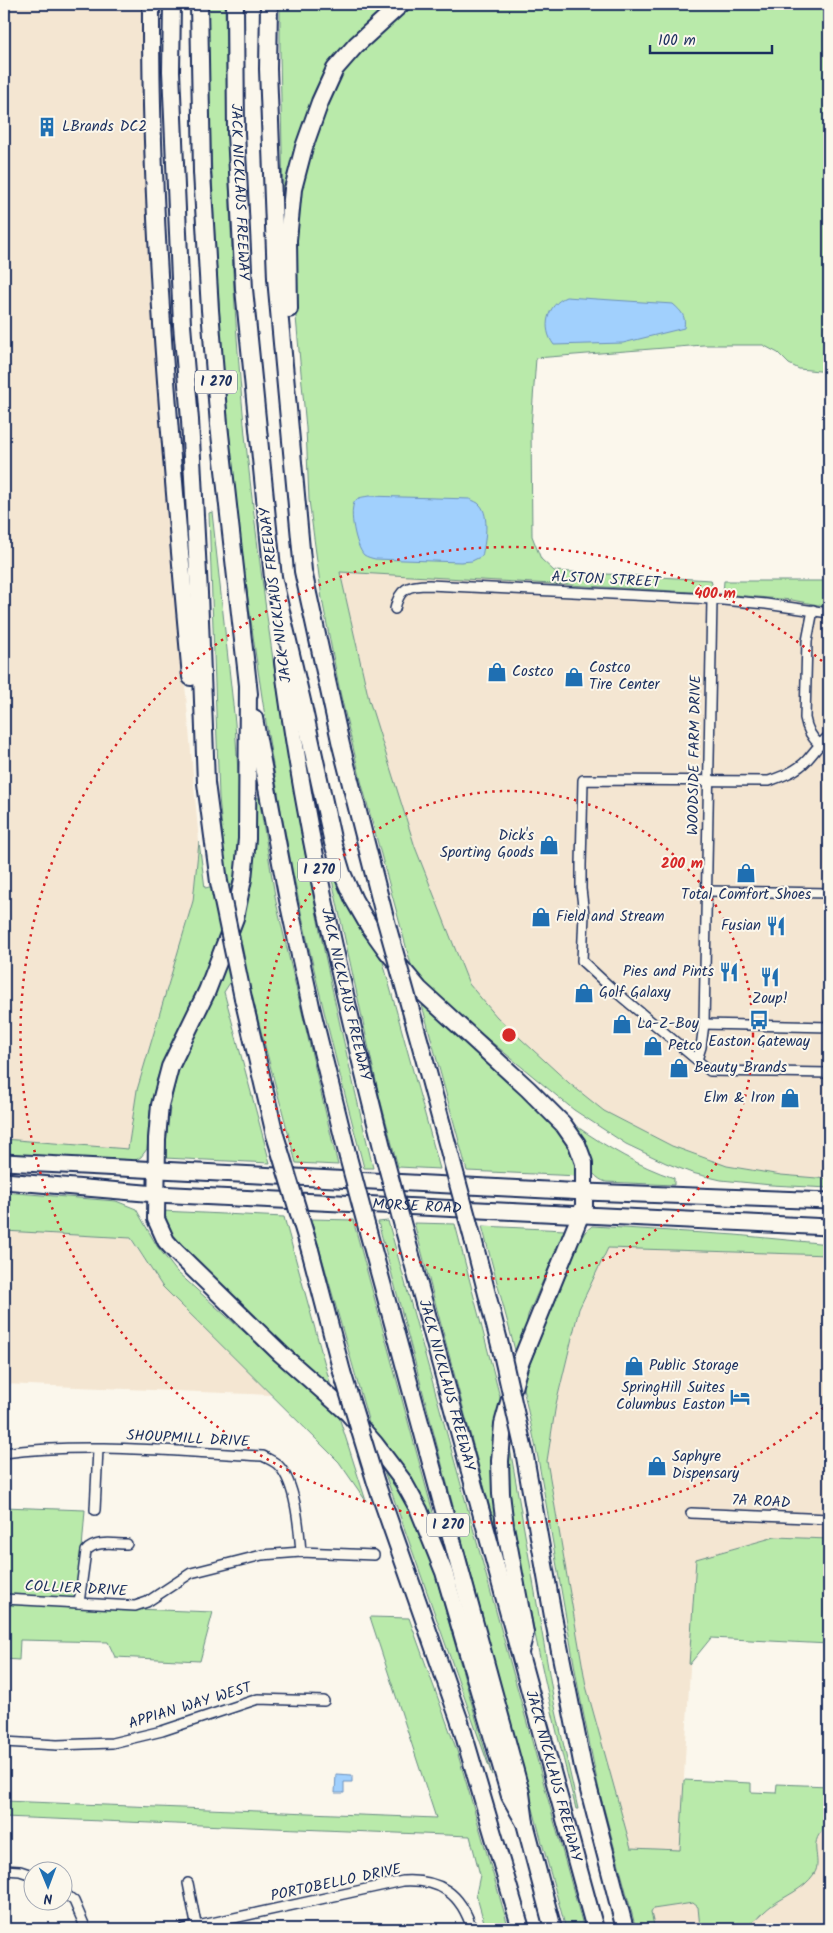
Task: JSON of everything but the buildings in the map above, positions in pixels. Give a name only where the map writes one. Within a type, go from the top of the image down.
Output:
[{"type":"highway","points":[[151,4],[152,144],[168,419],[194,708],[219,882],[243,998],[275,1135],[310,1250],[342,1372],[376,1483],[460,1722],[521,1929]]},
{"type":"highway","points":[[172,4],[171,71],[182,325],[190,420],[200,593],[206,783]]},
{"type":"highway","name":"I 270","points":[[199,4],[202,163],[210,310],[219,425],[248,685],[288,900],[312,1011],[348,1157],[521,1793],[524,1823],[553,1929]]},
{"type":"highway","name":"JACK NICKLAUS FREEWAY","points":[[235,4],[237,172],[244,289],[285,678],[310,824],[340,973],[385,1159],[596,1929]]},
{"type":"highway","points":[[269,4],[268,69],[276,278],[303,571],[341,745],[501,1349],[524,1451],[552,1616],[583,1767],[625,1929]]},
{"type":"highway","points":[[289,416],[288,240],[293,190],[304,147],[320,102],[335,69],[356,45],[401,4]]},
{"type":"highway","points":[[273,577],[332,843],[354,900],[387,952],[419,989],[528,1089],[563,1124],[577,1144],[581,1154],[585,1173],[584,1206],[519,1366],[503,1424],[500,1461],[501,1494],[505,1526],[525,1633],[520,1652]]},
{"type":"highway","points":[[248,685],[247,839],[243,879],[234,918],[207,990],[170,1068],[164,1086],[159,1114],[156,1219],[166,1241],[175,1251],[281,1354],[348,1413],[403,1481],[419,1510],[444,1572],[510,1796],[524,1823]]},
{"type":"main road","name":"MORSE ROAD","points":[[4,1162],[585,1192],[829,1201]]},
{"type":"main road","name":"MORSE ROAD","points":[[4,1181],[156,1194],[829,1227]]},
{"type":"street","name":"ALSTON STREET","points":[[395,609],[397,597],[405,590],[414,585],[429,584],[712,599],[829,613]]},
{"type":"street","name":"WOODSIDE FARM DRIVE","points":[[697,1060],[704,1024],[712,599]]},
{"type":"street","points":[[813,610],[807,641],[805,718],[806,726],[812,738],[819,744]]},
{"type":"street","points":[[829,736],[819,744],[806,761],[789,774],[775,779],[756,782],[582,780],[581,865],[584,914],[582,961],[710,1071],[829,1073]]},
{"type":"street","points":[[707,891],[829,893]]},
{"type":"street","points":[[704,1024],[829,1027]]},
{"type":"street","name":"SHOUPMILL DRIVE","points":[[4,1453],[37,1449],[72,1448],[262,1456],[279,1465],[288,1480],[298,1526],[301,1552]]},
{"type":"street","points":[[95,1510],[98,1449]]},
{"type":"street","name":"7A ROAD","points":[[691,1513],[829,1519]]},
{"type":"street","points":[[80,1603],[86,1550],[91,1545],[126,1544]]},
{"type":"street","name":"COLLIER DRIVE","points":[[4,1599],[135,1606],[147,1602],[191,1573],[262,1555],[301,1552],[374,1555]]},
{"type":"street","name":"APPIAN WAY WEST","points":[[4,1742],[57,1745],[112,1743],[162,1731],[258,1699],[324,1701]]},
{"type":"street","points":[[4,1870],[22,1872]]},
{"type":"street","name":"PORTOBELLO DRIVE","points":[[184,1929],[197,1928],[403,1881],[430,1882],[453,1895],[468,1917],[472,1929]]},
{"type":"street","points":[[188,1883],[197,1928]]},
{"type":"street","points":[[72,1899],[86,1929]]},
{"type":"shaded area","points":[[4,4],[141,4],[143,140],[149,279],[199,842],[193,901],[137,1090],[128,1149],[4,1139]]},
{"type":"shaded area","points":[[340,571],[723,594],[792,600],[829,607],[829,1179],[781,1175],[727,1166],[672,1146],[604,1111],[569,1083],[497,1017],[469,984],[415,847],[369,700]]},
{"type":"shaded area","points":[[4,1231],[130,1238],[162,1286],[272,1395],[4,1384]]},
{"type":"shaded area","points":[[608,1248],[829,1255],[829,1539],[775,1537],[696,1559],[680,1850],[631,1848],[586,1686],[547,1461],[556,1404],[579,1311]]},
{"type":"shaded area","points":[[829,1826],[829,1929],[732,1929],[748,1925],[770,1907],[796,1890],[817,1867],[814,1848],[817,1838]]},
{"type":"shaded area","points":[[693,1903],[698,1907],[700,1928],[703,1929],[655,1929],[651,1913],[653,1909]]},
{"type":"green space","points":[[208,4],[225,4],[229,166],[236,327],[245,435],[273,660],[300,829],[318,921],[340,1027],[373,1168],[364,1168],[308,943],[272,761],[256,654],[241,546],[221,330],[214,221]]},
{"type":"green space","points":[[280,4],[392,4],[317,92],[305,119],[294,153],[287,198],[283,197]]},
{"type":"green space","points":[[415,4],[829,4],[829,372],[799,369],[789,364],[778,353],[763,345],[703,345],[536,358],[531,427],[532,536],[541,559],[554,571],[711,580],[710,593],[340,572],[369,700],[415,847],[469,984],[497,1017],[569,1083],[604,1111],[672,1146],[727,1166],[781,1175],[829,1179],[829,1188],[721,1180],[692,1173],[626,1144],[574,1110],[455,1012],[413,972],[361,781],[340,692],[322,599],[309,500],[306,428],[295,306],[297,215],[302,160],[341,73],[357,52],[406,9]]},
{"type":"green space","points":[[212,512],[235,723],[240,806],[238,860],[232,894],[215,954],[167,1053],[156,1081],[150,1112],[147,1149],[141,1157],[132,1162],[4,1155],[4,1139],[128,1149],[137,1090],[193,901],[199,842],[205,888],[227,883],[219,797],[209,513]]},
{"type":"green space","points":[[724,581],[829,581],[829,607],[792,600],[723,594]]},
{"type":"green space","points":[[254,797],[259,798],[276,902],[338,1165],[296,1163],[243,963],[224,992],[270,1163],[164,1158],[176,1077],[221,979],[242,921],[250,889],[255,850]]},
{"type":"green space","points":[[327,857],[330,857],[357,918],[383,962],[440,1169],[398,1167],[379,1095]]},
{"type":"green space","points":[[422,1005],[517,1087],[543,1113],[565,1142],[579,1176],[467,1171]]},
{"type":"green space","points":[[576,1126],[623,1155],[648,1168],[674,1178],[674,1185],[606,1182],[599,1179],[585,1160],[574,1129]]},
{"type":"green space","points":[[4,1192],[116,1201],[136,1209],[157,1246],[177,1272],[339,1417],[366,1501],[339,1462],[162,1286],[131,1238],[4,1231]]},
{"type":"green space","points":[[162,1211],[284,1217],[332,1390],[278,1342],[174,1239]]},
{"type":"green space","points":[[311,1219],[353,1220],[438,1531],[434,1532],[371,1430]]},
{"type":"green space","points":[[388,1221],[584,1929],[566,1929],[541,1839],[378,1222]]},
{"type":"green space","points":[[414,1223],[455,1224],[501,1401],[495,1436],[500,1530],[496,1531]]},
{"type":"green space","points":[[482,1226],[565,1230],[528,1315],[525,1332],[516,1354]]},
{"type":"green space","points":[[592,1226],[735,1235],[829,1244],[829,1255],[608,1248],[579,1309],[556,1404],[547,1461],[586,1686],[631,1848],[680,1850],[684,1780],[751,1783],[751,1792],[776,1793],[777,1784],[829,1786],[829,1826],[818,1837],[816,1844],[817,1863],[814,1874],[805,1884],[771,1906],[753,1922],[736,1929],[717,1930],[700,1928],[698,1907],[693,1903],[653,1909],[651,1913],[655,1929],[636,1929],[599,1790],[579,1692],[538,1458],[522,1383],[580,1240]]},
{"type":"green space","points":[[510,1448],[554,1702],[578,1809],[576,1809],[551,1709],[518,1549],[510,1489]]},
{"type":"green space","points":[[384,1471],[411,1515],[432,1563],[492,1775]]},
{"type":"green space","points":[[4,1507],[85,1510],[78,1600],[4,1596]]},
{"type":"green space","points":[[775,1537],[829,1539],[829,1644],[711,1638],[689,1665],[696,1559]]},
{"type":"green space","points":[[4,1604],[213,1612],[200,1661],[115,1657],[108,1642],[20,1640],[19,1660],[4,1659]]},
{"type":"green space","points":[[370,1617],[409,1618],[457,1751],[509,1929],[486,1929],[476,1894],[480,1875],[470,1836],[4,1817],[4,1801],[436,1818]]},
{"type":"water","points":[[566,297],[673,304],[683,314],[684,328],[623,343],[554,345],[548,331],[548,318],[554,305]]},
{"type":"water","points":[[369,496],[470,499],[477,502],[483,510],[486,522],[482,556],[472,561],[461,562],[375,559],[365,556],[358,545],[352,513],[356,500]]},
{"type":"water","points":[[336,1774],[352,1775],[352,1782],[344,1782],[344,1793],[335,1793]]},
{"type":"place","name":"LBrands DC2","points":[[47,127]]},
{"type":"place","name":"Costco","points":[[497,672]]},
{"type":"place","name":"Costco Tire Center","points":[[574,677]]},
{"type":"place","name":"Dick's Sporting Goods","points":[[549,845]]},
{"type":"place","name":"Total Comfort Shoes","points":[[746,873]]},
{"type":"place","name":"Field and Stream","points":[[541,917]]},
{"type":"place","name":"Fusian","points":[[776,926]]},
{"type":"place","name":"Pies and Pints","points":[[729,972]]},
{"type":"place","name":"Zoup!","points":[[770,977]]},
{"type":"place","name":"Golf Galaxy","points":[[584,993]]},
{"type":"place","name":"Easton Gateway","points":[[759,1020]]},
{"type":"place","name":"La-Z-Boy","points":[[622,1024]]},
{"type":"place","name":"Petco","points":[[653,1046]]},
{"type":"place","name":"Beauty Brands","points":[[679,1068]]},
{"type":"place","name":"Elm & Iron","points":[[790,1098]]},
{"type":"place","name":"Public Storage","points":[[634,1366]]},
{"type":"place","name":"SpringHill Suites Columbus Easton","points":[[740,1397]]},
{"type":"place","name":"Saphyre Dispensary","points":[[657,1466]]}]
